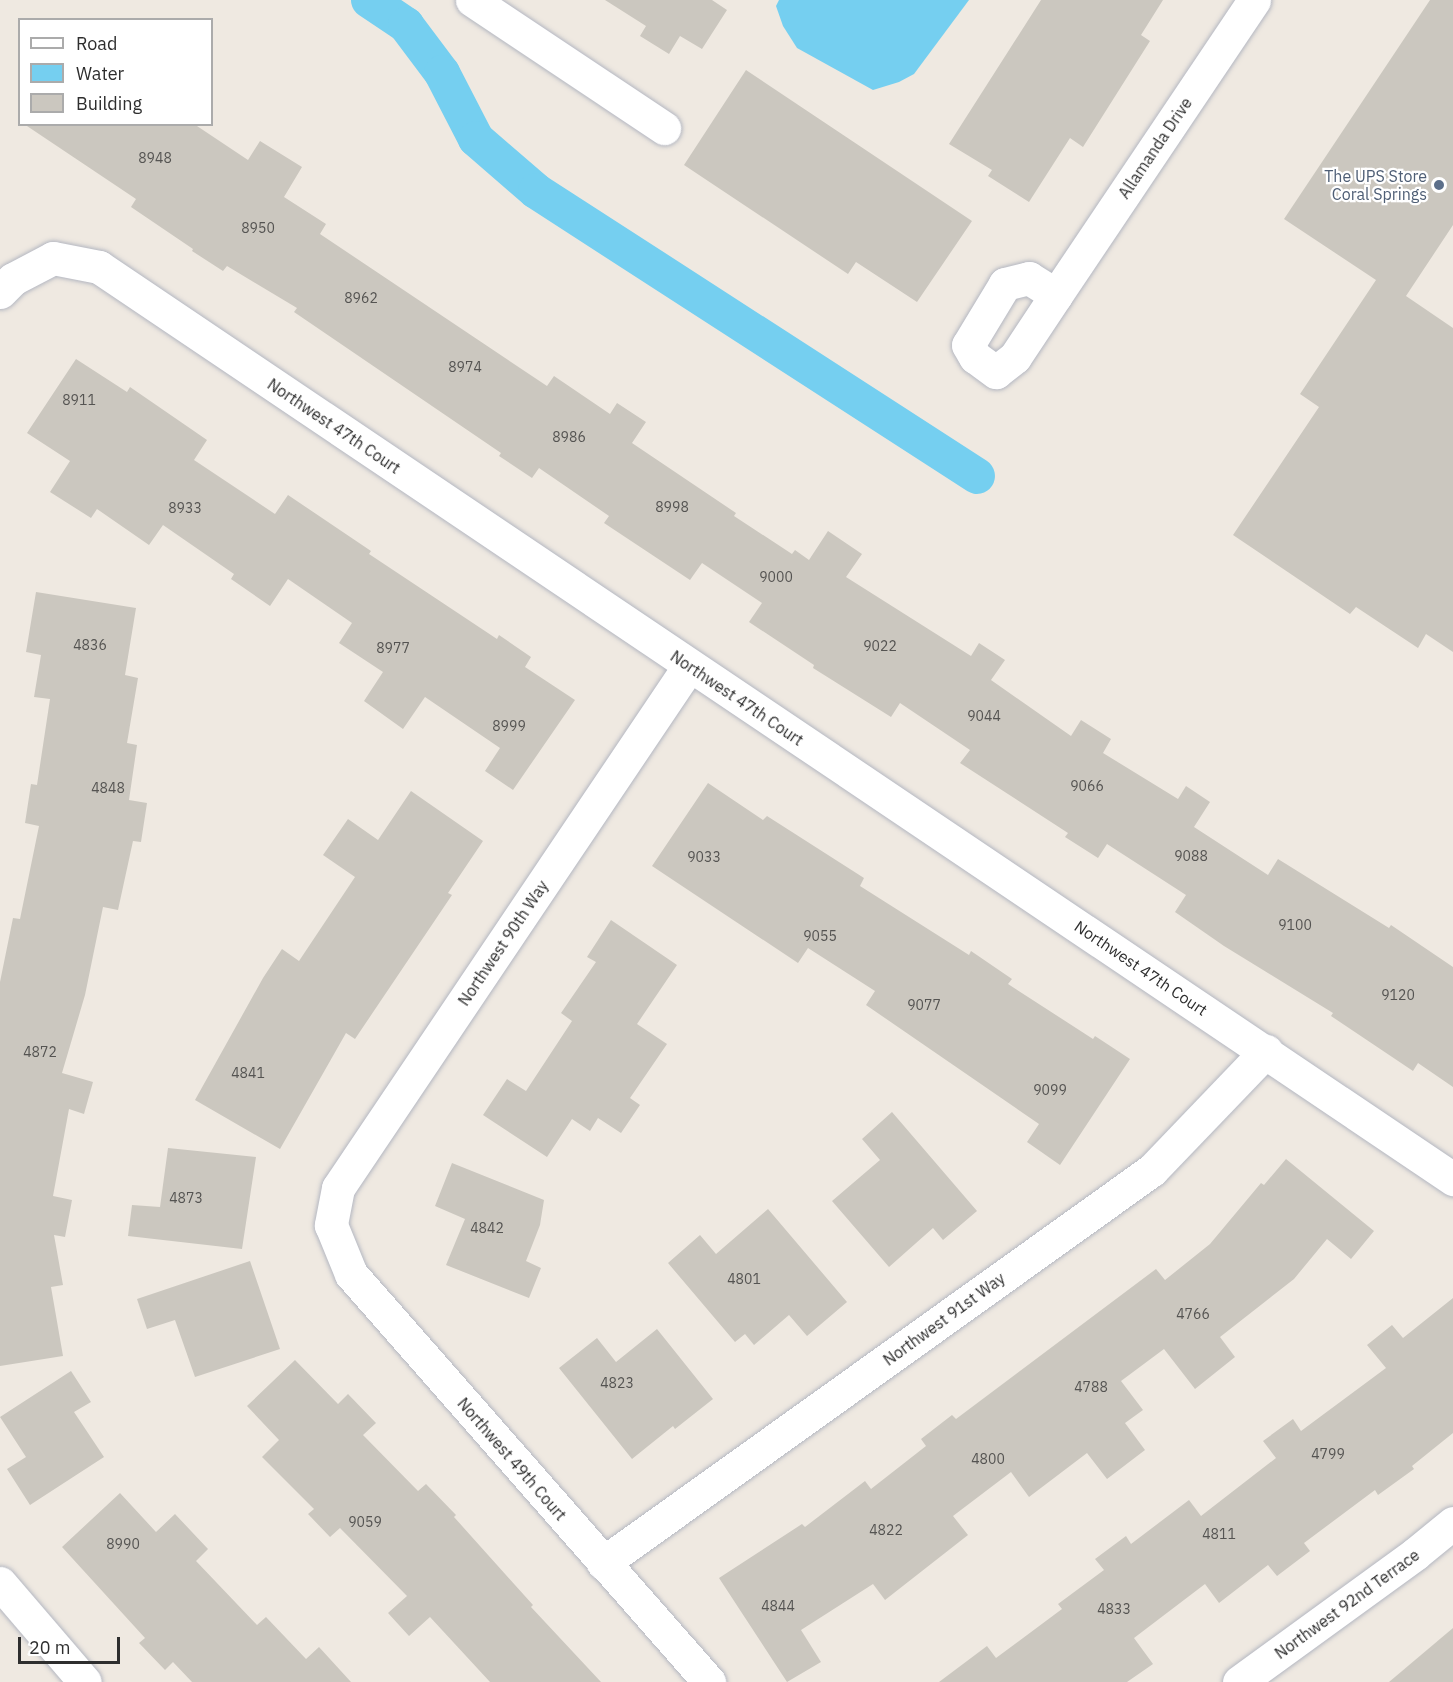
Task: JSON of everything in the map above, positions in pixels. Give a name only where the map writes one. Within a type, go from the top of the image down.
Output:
[{"type":"street","name":"Allamanda Drive","points":[[1056,295],[1254,0]]},
{"type":"street","points":[[491,5],[664,128]]},
{"type":"street","name":"Northwest 47th Court","points":[[4,279],[53,258],[99,267],[688,666],[1266,1051],[1453,1179]]},
{"type":"street","name":"Northwest 90th Way","points":[[331,1225],[338,1188],[688,666]]},
{"type":"street","name":"Northwest 91st Way","points":[[603,1563],[1152,1170],[1266,1051]]},
{"type":"street","name":"Northwest 49th Court","points":[[331,1225],[351,1274],[709,1682]]},
{"type":"street","name":"Northwest 92nd Terrace","points":[[1239,1682],[1415,1554],[1453,1523]]},
{"type":"street","points":[[0,1583],[85,1682]]},
{"type":"water","points":[[779,0],[969,0],[914,74],[899,82],[873,90],[797,48],[783,26],[776,6]]},
{"type":"building","points":[[605,0],[712,0],[727,10],[702,49],[680,36],[669,54],[640,36],[646,26]]},
{"type":"building","points":[[1041,0],[1163,0],[1141,35],[1150,41],[1083,147],[1070,138],[1029,202],[988,176],[992,170],[949,144]]},
{"type":"building","points":[[1430,0],[1453,0],[1453,225],[1406,296],[1453,328],[1453,652],[1426,634],[1418,648],[1356,607],[1350,614],[1233,535],[1319,407],[1300,394],[1376,280],[1284,219]]},
{"type":"building","points":[[746,70],[972,221],[917,302],[856,262],[848,274],[684,165]]},
{"type":"building","points":[[27,126],[197,126],[248,160],[260,141],[302,167],[284,197],[326,224],[320,234],[547,386],[554,376],[610,414],[617,403],[646,422],[632,443],[736,513],[734,516],[792,554],[795,550],[809,560],[828,531],[862,554],[846,577],[971,656],[979,643],[1005,660],[991,680],[1071,736],[1081,720],[1111,739],[1103,753],[1178,799],[1186,786],[1210,802],[1194,827],[1268,875],[1278,859],[1389,928],[1391,925],[1453,967],[1453,1087],[1418,1063],[1413,1071],[1331,1016],[1333,1013],[1224,946],[1175,912],[1186,895],[1107,844],[1098,858],[1065,837],[1068,833],[960,763],[970,750],[900,703],[891,717],[813,668],[814,665],[749,622],[762,603],[702,563],[690,580],[604,523],[609,516],[539,468],[532,478],[499,456],[501,453],[294,312],[297,308],[227,266],[223,271],[192,251],[193,249],[131,207],[136,199]]},
{"type":"building","points":[[76,359],[127,392],[130,387],[207,440],[194,460],[275,514],[288,495],[371,551],[369,554],[497,639],[499,635],[531,657],[525,667],[575,700],[513,790],[485,771],[500,748],[425,697],[403,729],[364,701],[383,672],[339,643],[352,623],[288,579],[270,606],[231,579],[234,574],[163,525],[149,545],[97,509],[91,518],[50,492],[70,461],[27,433]]},
{"type":"building","points":[[36,592],[136,608],[125,675],[138,678],[127,743],[137,745],[129,800],[147,803],[141,842],[133,841],[118,910],[103,907],[85,995],[62,1073],[93,1082],[84,1114],[69,1109],[53,1196],[72,1200],[65,1237],[54,1235],[63,1285],[51,1287],[63,1356],[0,1366],[0,982],[13,918],[20,919],[39,826],[25,823],[31,784],[37,785],[50,699],[34,697],[41,655],[26,652]]},
{"type":"building","points":[[708,783],[763,820],[767,816],[864,878],[860,886],[969,955],[971,951],[1012,979],[1008,984],[1093,1039],[1095,1036],[1130,1059],[1060,1165],[1027,1142],[1039,1124],[866,1005],[875,991],[808,948],[798,963],[652,866]]},
{"type":"building","points":[[411,791],[483,841],[448,893],[452,895],[355,1039],[346,1033],[280,1149],[195,1100],[263,978],[282,949],[299,961],[355,877],[323,855],[348,819],[378,840]]},
{"type":"building","points":[[611,920],[677,965],[637,1024],[667,1044],[630,1098],[640,1105],[621,1133],[598,1118],[590,1131],[572,1119],[547,1157],[483,1115],[507,1079],[526,1091],[572,1021],[561,1013],[596,962],[587,957]]},
{"type":"building","points":[[892,1112],[977,1211],[943,1240],[933,1228],[889,1267],[832,1201],[880,1160],[862,1139]]},
{"type":"building","points":[[168,1148],[256,1157],[242,1249],[128,1236],[132,1205],[160,1207]]},
{"type":"building","points":[[1286,1159],[1374,1231],[1351,1259],[1327,1239],[1294,1279],[1220,1337],[1235,1357],[1195,1389],[1164,1349],[1121,1381],[1143,1410],[1125,1423],[1145,1450],[1107,1479],[1087,1453],[1029,1497],[1011,1472],[953,1516],[968,1535],[885,1600],[873,1584],[801,1630],[821,1662],[787,1682],[719,1578],[802,1524],[805,1527],[865,1481],[871,1489],[926,1446],[921,1439],[952,1415],[956,1419],[1156,1269],[1165,1280],[1210,1244],[1261,1183],[1264,1185]]},
{"type":"building","points":[[452,1163],[544,1200],[540,1225],[526,1261],[541,1268],[529,1298],[446,1265],[465,1219],[435,1206]]},
{"type":"building","points":[[768,1209],[847,1302],[807,1336],[789,1315],[754,1345],[745,1334],[735,1342],[668,1263],[700,1235],[716,1254]]},
{"type":"building","points":[[250,1261],[280,1349],[195,1377],[175,1320],[147,1329],[137,1299]]},
{"type":"building","points":[[1453,1298],[1453,1433],[1412,1466],[1414,1469],[1378,1495],[1375,1490],[1304,1543],[1310,1551],[1277,1576],[1268,1565],[1219,1603],[1205,1584],[1134,1638],[1153,1664],[1127,1682],[939,1682],[987,1646],[996,1658],[1062,1609],[1058,1604],[1104,1570],[1095,1559],[1126,1536],[1131,1544],[1189,1500],[1201,1516],[1276,1458],[1263,1441],[1293,1419],[1301,1431],[1386,1368],[1367,1345],[1392,1325],[1403,1338]]},
{"type":"building","points":[[657,1329],[713,1399],[675,1429],[673,1426],[632,1459],[559,1368],[597,1338],[616,1362]]},
{"type":"building","points":[[295,1360],[338,1404],[348,1394],[376,1423],[363,1435],[418,1491],[426,1484],[456,1515],[454,1517],[533,1605],[531,1607],[601,1682],[490,1682],[430,1617],[409,1636],[388,1613],[407,1596],[340,1528],[330,1537],[308,1514],[314,1509],[262,1457],[279,1440],[247,1406]]},
{"type":"building","points":[[71,1371],[91,1402],[74,1412],[104,1457],[30,1505],[7,1469],[26,1457],[0,1417]]},
{"type":"building","points":[[120,1493],[156,1532],[175,1514],[208,1549],[196,1561],[257,1625],[266,1617],[306,1659],[319,1647],[351,1682],[192,1682],[173,1662],[165,1670],[139,1643],[145,1638],[62,1547]]},
{"type":"building","points":[[1453,1628],[1453,1682],[1389,1682]]},
{"type":"waterway","points":[[369,0],[406,25],[442,73],[476,139],[536,191],[977,476]]},
{"type":"place","name":"The UPS Store Coral Springs","points":[[1439,185]]}]
